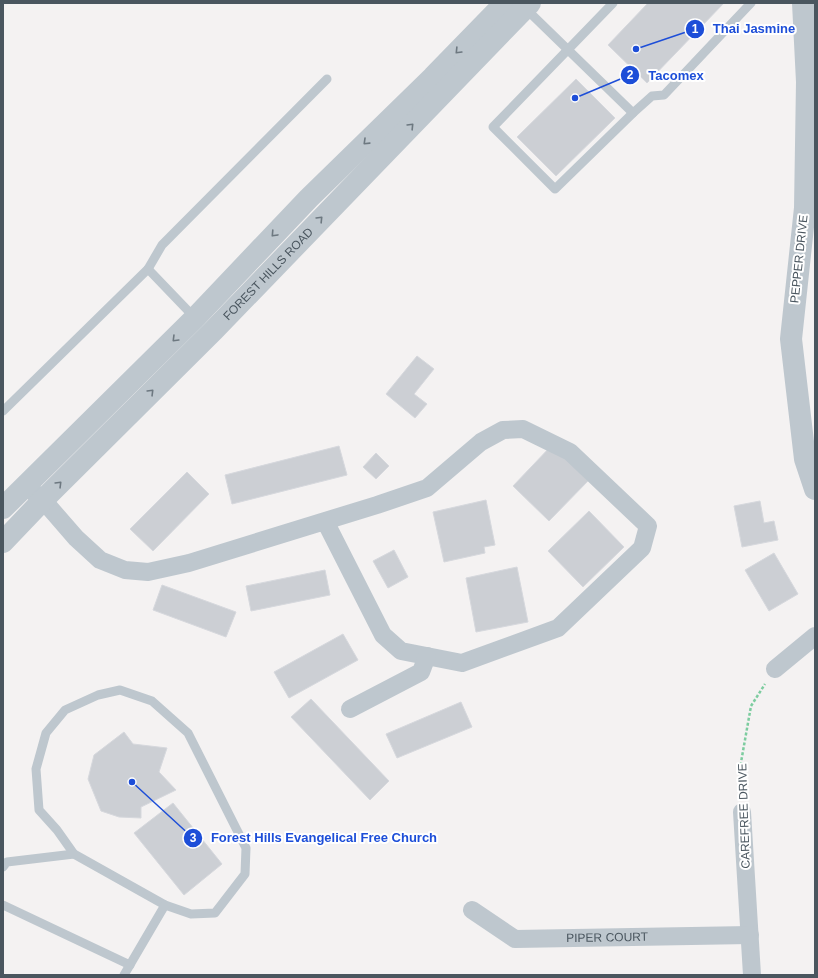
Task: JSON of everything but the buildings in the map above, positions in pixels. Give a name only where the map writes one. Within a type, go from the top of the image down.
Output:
[{"type":"street","name":"PEPPER DRIVE","points":[[803,3],[812,208],[791,339],[815,489]]},
{"type":"street","name":"FOREST HILLS ROAD","points":[[3,542],[203,326],[487,34],[520,5]]},
{"type":"street","name":"FOREST HILLS ROAD","points":[[3,508],[25,486],[203,326]]},
{"type":"street","points":[[25,486],[43,500],[76,538],[100,560],[125,570],[148,572],[189,563],[427,488],[481,442],[502,430],[523,429],[570,452],[648,526],[642,548],[558,628],[462,663],[401,651],[383,635],[326,521]]},
{"type":"street","points":[[775,669],[815,636]]},
{"type":"street","points":[[350,709],[421,672],[427,656]]},
{"type":"street","name":"CAREFREE DRIVE","points":[[742,812],[752,975]]},
{"type":"street","name":"PIPER COURT","points":[[472,910],[515,939],[750,935]]},
{"type":"lane","points":[[613,3],[493,127],[555,189],[652,96],[664,95],[751,3]]},
{"type":"lane","points":[[520,5],[568,49],[633,113]]},
{"type":"lane","points":[[3,411],[148,269],[162,245],[327,79]]},
{"type":"lane","points":[[148,269],[203,326]]},
{"type":"lane","points":[[120,690],[152,701],[188,733],[246,848],[245,874],[215,913],[191,914],[165,905],[74,854],[57,830],[39,810],[36,769],[46,733],[65,710],[98,695],[120,690]]},
{"type":"lane","points":[[3,867],[7,862],[74,854]]},
{"type":"lane","points":[[3,905],[130,965]]},
{"type":"lane","points":[[124,975],[165,905]]},
{"type":"path","name":"CAREFREE DRIVE","points":[[742,812],[740,768],[751,706],[775,669]]},
{"type":"place","name":"Thai Jasmine","points":[[636,49]]},
{"type":"place","name":"Tacomex","points":[[575,98]]},
{"type":"place","name":"Forest Hills Evangelical Free Church","points":[[132,782]]}]
